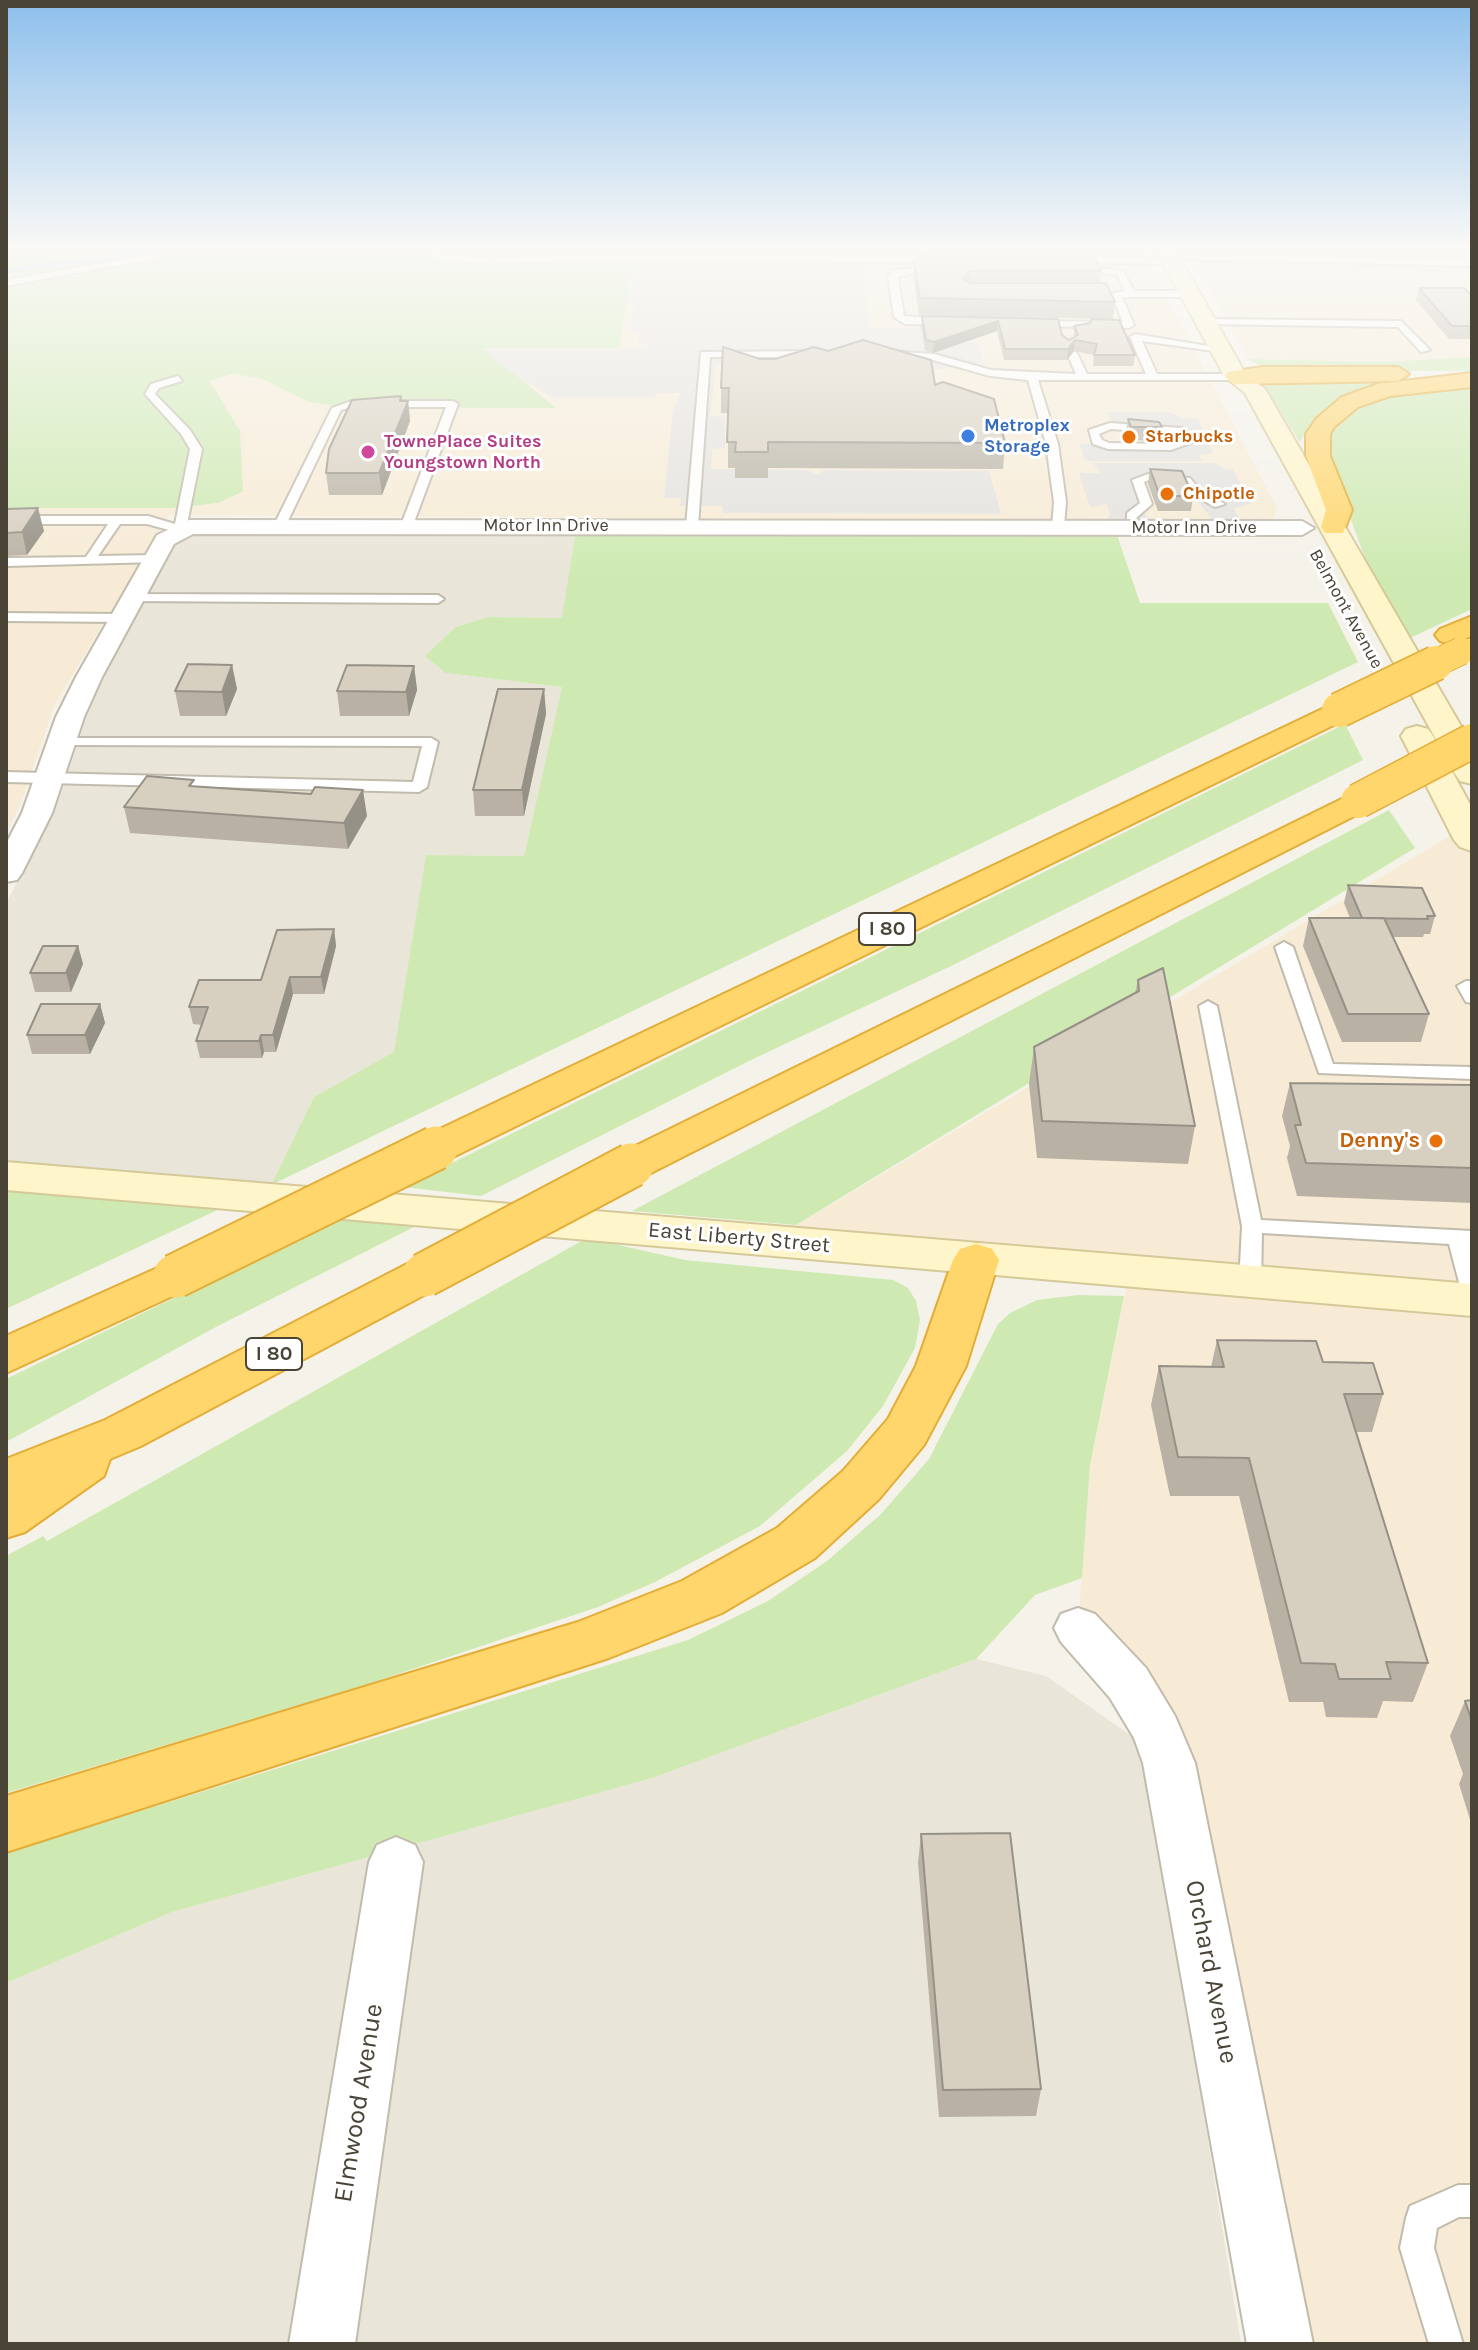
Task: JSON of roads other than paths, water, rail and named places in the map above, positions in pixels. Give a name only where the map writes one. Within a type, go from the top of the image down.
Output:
[{"type":"highway","points":[[1236,377],[1470,378]]},
{"type":"highway","points":[[1334,527],[1339,510],[1318,456],[1318,434],[1335,412],[1367,394],[1420,383],[1470,378]]},
{"type":"highway","name":"I 80","points":[[11,1353],[555,1090],[1464,639]]},
{"type":"highway","name":"I 80","points":[[6,1517],[37,1499],[123,1433],[632,1165],[1472,741]]},
{"type":"highway","points":[[6,1824],[589,1642],[702,1597],[796,1543],[861,1485],[906,1432],[941,1366],[976,1260]]},
{"type":"highway","points":[[6,1480],[123,1433]]},
{"type":"main road","name":"Belmont Avenue","points":[[1226,359],[1236,377],[1254,389],[1472,774]]},
{"type":"main road","points":[[1235,405],[1228,392],[1236,377]]},
{"type":"main road","name":"Belmont Avenue","points":[[1287,503],[1308,540]]},
{"type":"main road","name":"Belmont Avenue","points":[[1372,656],[1472,840]]},
{"type":"main road","name":"East Liberty Street","points":[[6,1176],[456,1211],[976,1260],[1472,1300]]},
{"type":"street","name":"Motor Inn Drive","points":[[180,529],[218,525],[1058,527],[1308,540]]},
{"type":"street","points":[[6,873],[37,813],[61,742],[89,677],[165,540],[180,529]]},
{"type":"street","name":"Orchard Avenue","points":[[1078,1628],[1128,1683],[1157,1731],[1169,1763],[1280,2344]]},
{"type":"street","name":"Elmwood Avenue","points":[[322,2344],[396,1862]]},
{"type":"lane","points":[[692,526],[705,359]]},
{"type":"lane","points":[[940,359],[990,373],[1032,377],[1085,359]]},
{"type":"lane","points":[[1076,360],[1094,359]]},
{"type":"lane","points":[[1158,359],[1236,377]]},
{"type":"lane","points":[[1032,377],[1052,444],[1060,502],[1058,527]]},
{"type":"lane","points":[[6,520],[157,521],[180,529],[196,449],[186,432],[150,394],[155,386],[178,379]]},
{"type":"lane","points":[[280,525],[337,408],[352,404],[453,404],[407,525]]},
{"type":"lane","points":[[1110,426],[1156,426],[1184,436],[1173,447],[1108,446],[1097,442],[1093,432],[1110,426]]},
{"type":"lane","points":[[1131,516],[1146,504],[1138,480],[1148,477],[1186,480],[1196,492],[1219,504]]},
{"type":"lane","points":[[89,561],[116,520]]},
{"type":"lane","points":[[6,562],[154,559]]},
{"type":"lane","points":[[6,617],[127,608],[438,599]]},
{"type":"lane","points":[[6,777],[419,787],[431,742],[61,742]]},
{"type":"lane","points":[[1284,947],[1326,1069],[1472,1073]]},
{"type":"lane","points":[[1472,986],[1466,986],[1472,998]]},
{"type":"lane","points":[[1208,1006],[1252,1226],[1250,1284]]},
{"type":"lane","points":[[1252,1226],[1465,1237],[1472,1290]]},
{"type":"lane","points":[[1446,2344],[1417,2248],[1422,2218],[1458,2201],[1472,2201]]},
{"type":"place","name":"Metroplex Storage","points":[[968,436]]},
{"type":"place","name":"Starbucks","points":[[1129,437]]},
{"type":"place","name":"TownePlace Suites Youngstown North","points":[[368,452]]},
{"type":"place","name":"Chipotle","points":[[1167,494]]},
{"type":"place","name":"Denny's","points":[[1436,1141]]}]
